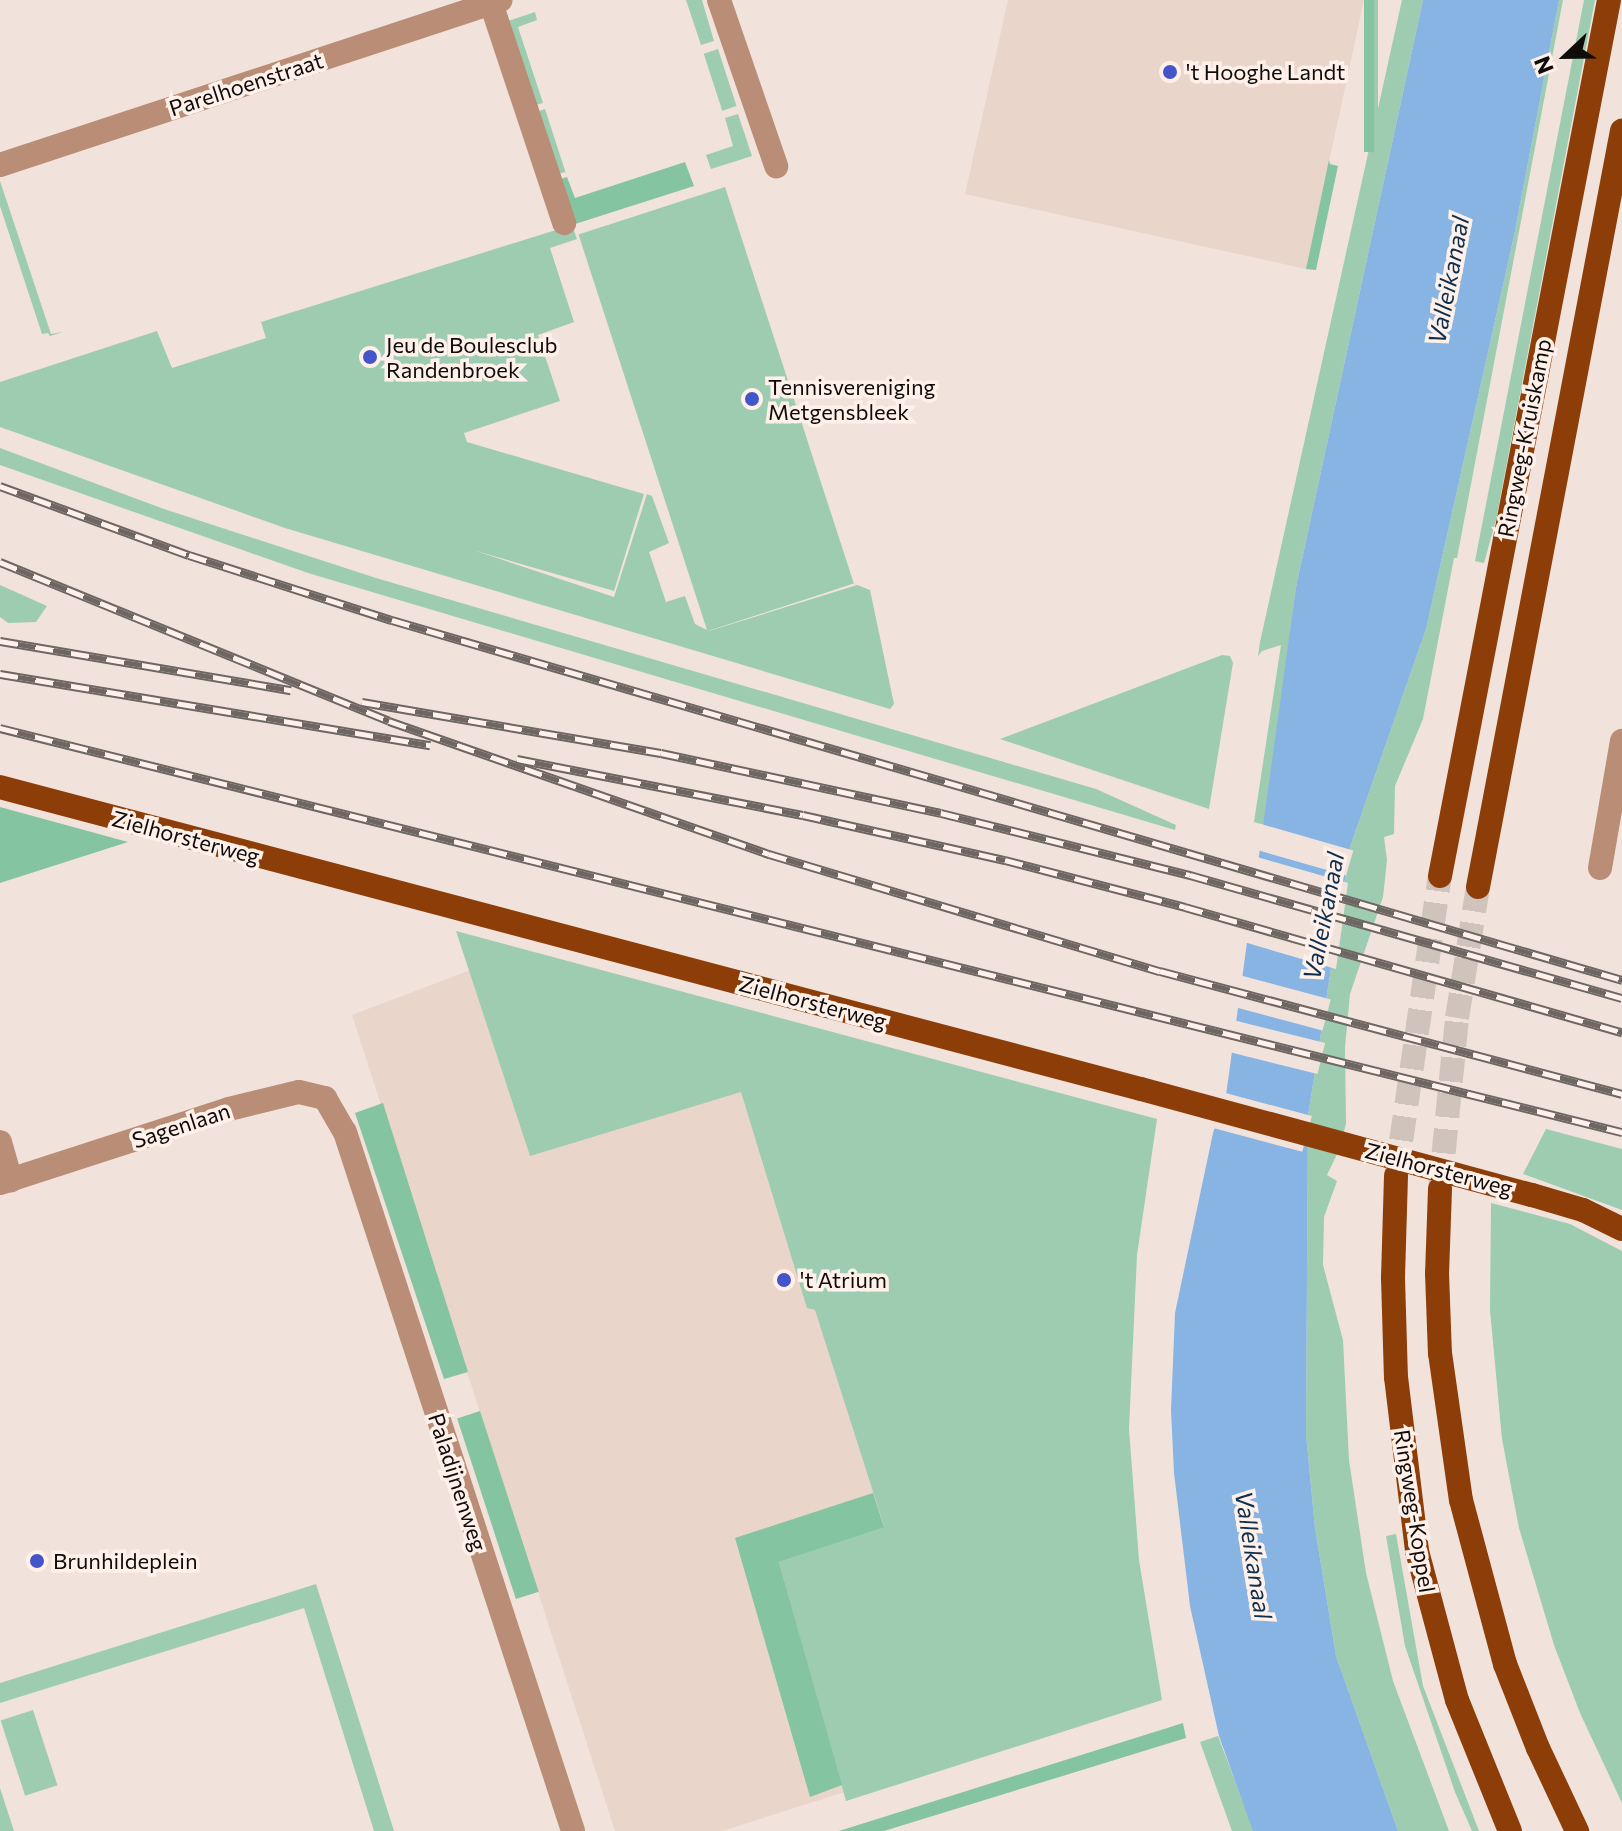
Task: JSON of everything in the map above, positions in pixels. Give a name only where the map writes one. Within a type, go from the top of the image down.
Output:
[{"type":"main road","name":"Ringweg-Kruiskamp","points":[[1440,876],[1609,0]]},
{"type":"main road","name":"Ringweg-Kruiskamp","points":[[1478,887],[1622,131]]},
{"type":"main road","name":"Zielhorsterweg","points":[[0,787],[1532,1195],[1583,1210],[1622,1229]]},
{"type":"main road","name":"Ringweg-Koppel","points":[[1396,1176],[1393,1278],[1396,1377],[1417,1551],[1457,1700],[1510,1831]]},
{"type":"main road","points":[[1440,1189],[1437,1273],[1440,1353],[1461,1500],[1505,1664],[1538,1748],[1577,1831]]},
{"type":"street","points":[[719,0],[776,166]]},
{"type":"street","name":"Parelhoenstraat","points":[[0,165],[496,1],[564,223]]},
{"type":"street","points":[[1600,868],[1622,741]]},
{"type":"street","name":"Sagenlaan","points":[[5,1182],[229,1109],[299,1092],[325,1098],[345,1132]]},
{"type":"street","name":"Paladijnenweg","points":[[345,1132],[573,1831]]},
{"type":"street","points":[[0,1142],[5,1182]]},
{"type":"shaded area","name":"'t Hooghe Landt","points":[[1008,0],[1364,0],[1306,269],[965,194]]},
{"type":"shaded area","name":"'t Atrium","points":[[502,958],[1146,1131],[1118,1429],[1153,1694],[722,1831],[615,1831],[352,1015]]},
{"type":"green space","points":[[686,0],[702,0],[714,41],[701,45]]},
{"type":"green space","points":[[1364,0],[1374,0],[1374,152],[1364,152]]},
{"type":"green space","points":[[1374,0],[1378,0],[1378,151],[1374,151]]},
{"type":"green space","points":[[1402,0],[1423,0],[1296,587],[1265,825],[1254,822],[1281,645],[1262,651],[1258,656],[1260,642]]},
{"type":"green space","points":[[1559,0],[1563,0],[1457,558],[1454,558],[1423,719],[1395,786],[1394,834],[1384,837],[1387,860],[1383,897],[1350,994],[1345,1047],[1346,1124],[1339,1150],[1327,1175],[1337,1181],[1324,1217],[1323,1265],[1343,1340],[1349,1460],[1366,1573],[1393,1681],[1449,1831],[1398,1831],[1336,1656],[1315,1528],[1306,1434],[1308,1116],[1350,847],[1426,629],[1514,236]]},
{"type":"green space","points":[[1584,0],[1595,0],[1496,520],[1484,563],[1475,561]]},
{"type":"green space","points":[[535,12],[537,20],[518,27],[543,103],[532,106],[505,22]]},
{"type":"green space","points":[[718,49],[737,106],[722,111],[704,54]]},
{"type":"green space","points":[[545,109],[565,172],[555,175],[535,112]]},
{"type":"green space","points":[[738,114],[752,156],[711,169],[706,155],[733,146],[725,118]]},
{"type":"green space","points":[[1329,160],[1330,164],[1338,166],[1316,270],[1306,269]]},
{"type":"green space","points":[[685,162],[694,186],[572,225],[557,180],[567,177],[575,198]]},
{"type":"green space","points":[[0,181],[51,334],[63,332],[50,336],[48,333],[42,334],[0,206]]},
{"type":"green space","name":"Tennisvereniging Metgensbleek","points":[[725,187],[854,584],[707,631],[579,235]]},
{"type":"green space","points":[[572,225],[577,239],[550,248],[574,322],[538,335],[560,401],[464,433],[467,442],[644,494],[614,591],[473,550],[614,597],[647,494],[652,496],[669,543],[649,552],[666,602],[685,596],[695,624],[709,631],[857,585],[870,590],[894,704],[890,709],[285,528],[0,427],[0,382],[157,331],[172,368],[266,338],[261,322]]},
{"type":"green space","points":[[0,448],[164,509],[376,578],[1096,789],[1176,825],[1175,830],[308,573],[0,465]]},
{"type":"green space","points":[[0,585],[47,606],[36,622],[8,623],[0,617]]},
{"type":"green space","points":[[1222,655],[1230,656],[1233,663],[1209,809],[1000,739]]},
{"type":"green space","points":[[0,807],[128,842],[0,883]]},
{"type":"green space","points":[[456,931],[1157,1119],[1137,1255],[1129,1429],[1139,1560],[1162,1700],[846,1801],[779,1562],[884,1526],[815,1310],[807,1308],[741,1092],[530,1156]]},
{"type":"green space","points":[[383,1103],[468,1372],[444,1379],[355,1113]]},
{"type":"green space","points":[[1546,1129],[1622,1149],[1622,1210],[1523,1174]]},
{"type":"green space","points":[[1491,1203],[1570,1224],[1622,1251],[1622,1803],[1580,1713],[1554,1645],[1519,1528],[1502,1439],[1490,1310]]},
{"type":"green space","points":[[480,1411],[539,1592],[516,1599],[457,1418]]},
{"type":"green space","points":[[873,1493],[884,1527],[779,1562],[842,1785],[810,1797],[735,1538]]},
{"type":"green space","points":[[1396,1534],[1423,1686],[1479,1831],[1472,1831],[1455,1792],[1405,1646],[1386,1536]]},
{"type":"green space","points":[[316,1584],[394,1831],[374,1831],[304,1608],[0,1703],[0,1683]]},
{"type":"green space","points":[[33,1710],[57,1785],[25,1796],[1,1721]]},
{"type":"green space","points":[[1183,1723],[1186,1738],[884,1831],[839,1831]]},
{"type":"green space","points":[[1218,1736],[1254,1831],[1232,1831],[1200,1742]]},
{"type":"green space","points":[[0,1788],[14,1831],[0,1831]]},
{"type":"water","name":"Valleikanaal","points":[[1423,0],[1559,0],[1514,236],[1426,629],[1350,847],[1308,1116],[1306,1434],[1315,1528],[1336,1656],[1398,1831],[1253,1831],[1219,1736],[1190,1606],[1174,1473],[1171,1410],[1175,1313],[1213,1133],[1226,1095],[1296,587]]},
{"type":"pier","points":[[1261,824],[1353,850],[1346,875],[1254,849]]},
{"type":"pier","points":[[1257,857],[1348,883],[1336,969],[1244,942]]},
{"type":"pier","points":[[1239,975],[1331,1000],[1322,1030],[1231,1006]]},
{"type":"pier","points":[[1233,1020],[1325,1043],[1317,1074],[1225,1051]]},
{"type":"pier","points":[[1222,1092],[1312,1116],[1302,1152],[1212,1128]]},
{"type":"tunnel","points":[[1396,1176],[1440,876]]},
{"type":"tunnel","points":[[1440,1189],[1457,1018],[1478,887]]},
{"type":"railway","points":[[0,486],[189,555],[392,620],[1622,980]]},
{"type":"railway","points":[[0,562],[389,721],[769,854],[1160,971],[1622,1094]]},
{"type":"railway","points":[[0,641],[291,690]]},
{"type":"railway","points":[[0,674],[430,745]]},
{"type":"railway","points":[[362,702],[661,753],[941,813],[1190,875],[1622,998]]},
{"type":"railway","points":[[0,728],[1622,1132]]},
{"type":"railway","points":[[517,759],[803,815],[1005,860],[1185,907],[1622,1032]]},
{"type":"place","name":"'t Hooghe Landt","points":[[1170,72]]},
{"type":"place","name":"Jeu de Boulesclub Randenbroek","points":[[370,357]]},
{"type":"place","name":"Tennisvereniging Metgensbleek","points":[[752,399]]},
{"type":"place","name":"'t Atrium","points":[[784,1280]]},
{"type":"place","name":"Brunhildeplein","points":[[37,1561]]}]
